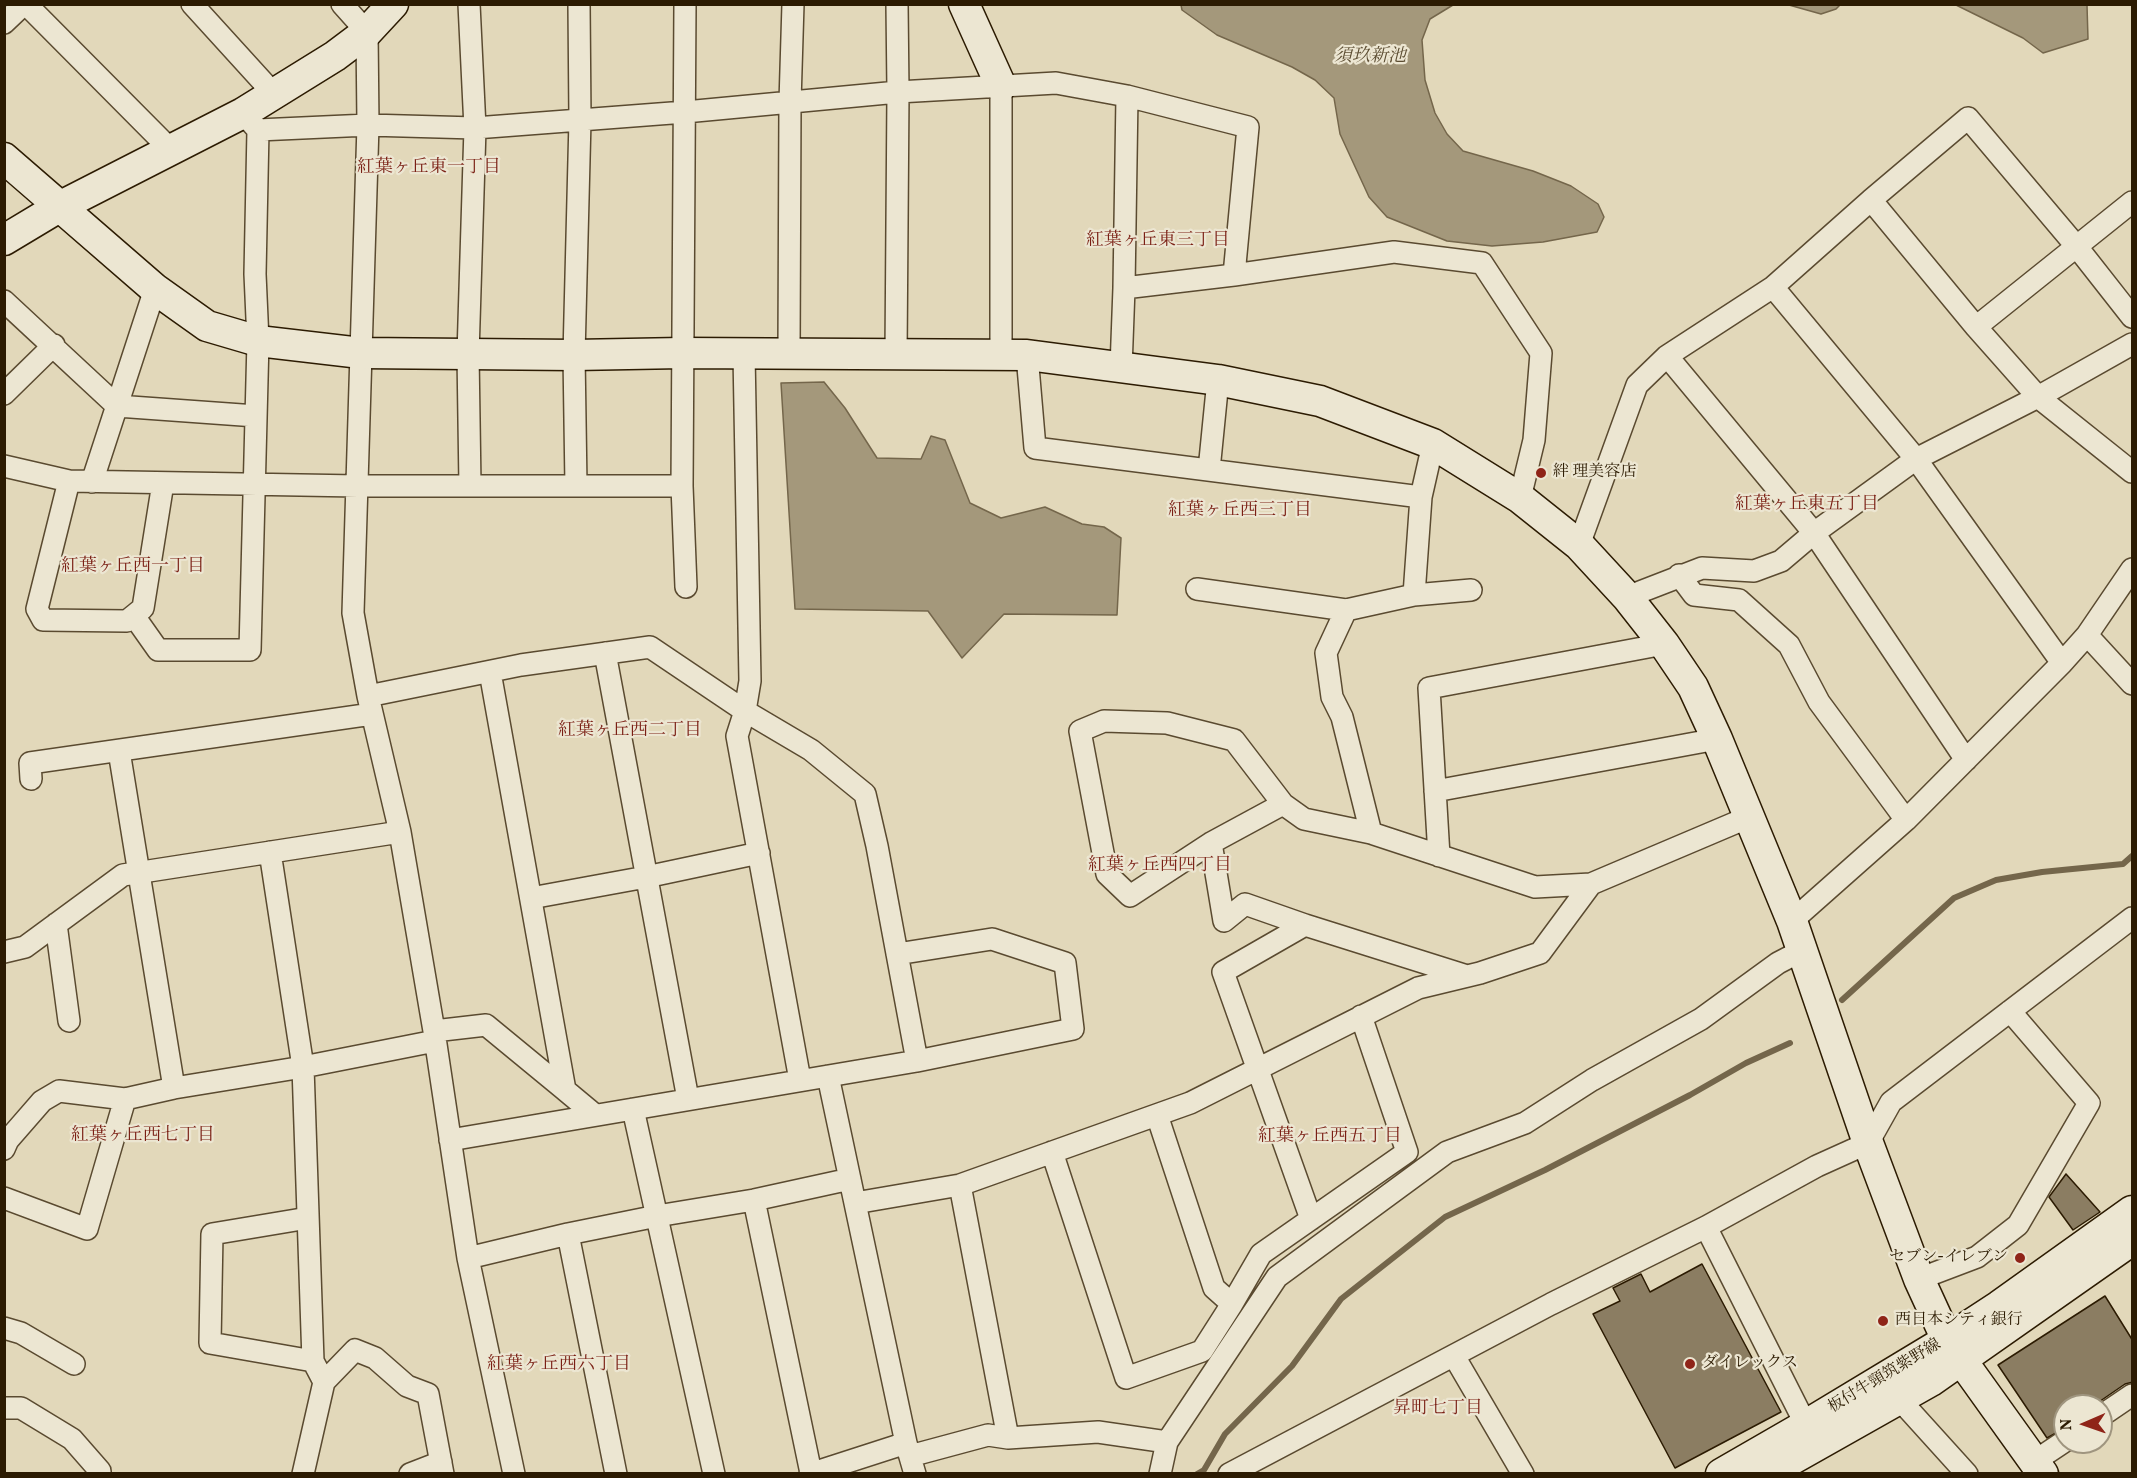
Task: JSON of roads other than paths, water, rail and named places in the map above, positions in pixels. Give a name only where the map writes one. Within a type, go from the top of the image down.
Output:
[{"type":"street","points":[[4,22],[25,4],[170,149]]},
{"type":"street","points":[[192,4],[273,93]]},
{"type":"street","points":[[342,4],[367,32],[368,125],[353,613],[370,705],[400,832],[435,1036],[468,1258],[514,1473]]},
{"type":"street","points":[[134,616],[158,650],[250,650],[258,340],[250,121],[273,93],[334,56],[367,32],[393,4]]},
{"type":"street","points":[[469,4],[475,128],[468,354],[470,486]]},
{"type":"street","points":[[576,486],[574,355],[580,120],[579,4]]},
{"type":"street","points":[[685,4],[682,486],[686,586]]},
{"type":"street","points":[[789,353],[790,102],[793,4]]},
{"type":"street","points":[[896,355],[897,4]]},
{"type":"street","points":[[964,4],[1001,86],[1014,355],[1035,448],[1421,497]]},
{"type":"street","points":[[4,240],[58,207],[170,149],[250,121],[475,128],[685,112],[898,92],[1056,82],[1127,96],[1248,127],[1234,275]]},
{"type":"street","points":[[1121,368],[1127,96]]},
{"type":"street","points":[[1579,545],[1637,385],[1667,356],[1773,287],[1870,200],[1968,118],[2133,316]]},
{"type":"street","points":[[4,158],[155,289],[207,326],[258,340],[361,353],[1014,355],[1218,380],[1320,401],[1433,444],[1520,498],[1579,545],[1627,597],[1664,644],[1693,687],[1717,739],[1792,921],[1868,1143],[1919,1279],[1954,1351],[2039,1467],[2053,1453]]},
{"type":"street","points":[[1870,200],[2038,397],[2133,472]]},
{"type":"street","points":[[1976,327],[2133,202]]},
{"type":"street","points":[[1124,288],[1394,252],[1482,263],[1541,353],[1534,440],[1520,498]]},
{"type":"street","points":[[1773,287],[1916,459],[2062,663]]},
{"type":"street","points":[[92,482],[155,289]]},
{"type":"street","points":[[4,301],[54,345],[117,406],[256,416]]},
{"type":"street","points":[[1627,597],[1702,568],[1754,571],[1781,561],[1814,533],[1916,459],[2038,397],[2133,344]]},
{"type":"street","points":[[4,394],[54,345]]},
{"type":"street","points":[[744,354],[750,681],[745,711],[737,736],[800,1080]]},
{"type":"street","points":[[1667,356],[1814,533],[1966,760]]},
{"type":"street","points":[[1209,470],[1218,380]]},
{"type":"street","points":[[1414,595],[1421,497],[1433,444]]},
{"type":"street","points":[[4,465],[69,481],[92,482],[358,486],[682,486]]},
{"type":"street","points":[[69,481],[37,609],[43,620],[127,621],[143,609],[163,483]]},
{"type":"street","points":[[1792,921],[1906,820],[2062,663],[2088,635],[2133,569]]},
{"type":"street","points":[[1679,575],[1694,595],[1739,600],[1789,645],[1819,702],[1906,820]]},
{"type":"street","points":[[1197,589],[1346,610],[1414,595],[1471,590]]},
{"type":"street","points":[[1346,610],[1326,653],[1332,697],[1342,717],[1371,833]]},
{"type":"street","points":[[2088,635],[2133,684]]},
{"type":"street","points":[[1439,856],[1429,688],[1664,644]]},
{"type":"street","points":[[31,779],[30,763],[119,751],[370,705],[490,672],[650,647],[745,711],[811,750],[865,794],[917,1061]]},
{"type":"street","points":[[605,654],[688,1100]]},
{"type":"street","points":[[490,672],[565,1090]]},
{"type":"street","points":[[1283,804],[1211,843],[1130,896],[1107,874],[1080,731],[1104,722],[1167,723],[1234,740],[1283,804],[1304,819],[1371,833],[1535,887],[1591,884],[1749,817]]},
{"type":"street","points":[[1435,791],[1717,739]]},
{"type":"street","points":[[119,751],[174,1088]]},
{"type":"street","points":[[4,952],[25,947],[123,875],[400,832]]},
{"type":"street","points":[[1211,843],[1224,921],[1245,904],[1467,976]]},
{"type":"street","points":[[270,852],[303,1067],[313,1360],[324,1382]]},
{"type":"street","points":[[531,898],[759,853]]},
{"type":"street","points":[[855,1203],[960,1185],[1190,1103],[1418,988],[1467,976],[1540,953],[1591,884]]},
{"type":"street","points":[[1229,1473],[1551,1304],[1706,1227],[1817,1166],[1868,1143],[1891,1102],[2133,918]]},
{"type":"street","points":[[56,924],[69,1021]]},
{"type":"street","points":[[1305,925],[1223,972],[1311,1219]]},
{"type":"street","points":[[450,1140],[917,1061],[1073,1029],[1065,963],[992,939],[897,954]]},
{"type":"street","points":[[1160,1473],[1167,1442],[1277,1277],[1447,1152],[1525,1123],[1592,1080],[1701,1019],[1778,963],[1803,950]]},
{"type":"street","points":[[1919,1279],[1977,1257],[2018,1225],[2089,1103],[2010,1011]]},
{"type":"street","points":[[1052,1152],[1125,1378],[1202,1351],[1261,1254],[1407,1152],[1361,1016]]},
{"type":"street","points":[[4,1149],[8,1140],[42,1101],[59,1091],[125,1099],[174,1088],[303,1067],[486,1025],[595,1115]]},
{"type":"street","points":[[828,1076],[910,1457]]},
{"type":"street","points":[[4,1198],[87,1229],[125,1099]]},
{"type":"street","points":[[633,1109],[714,1473]]},
{"type":"street","points":[[1157,1115],[1214,1288],[1232,1304]]},
{"type":"street","points":[[468,1258],[568,1234],[754,1200],[850,1179]]},
{"type":"street","points":[[960,1185],[1008,1438]]},
{"type":"street","points":[[754,1200],[811,1473],[910,1457],[988,1435],[1008,1438],[1098,1432],[1167,1442]]},
{"type":"street","name":"板付牛頸筑紫野線","points":[[1766,1473],[1900,1400],[1999,1306],[2133,1212]]},
{"type":"street","points":[[308,1218],[212,1234],[210,1343],[313,1360]]},
{"type":"street","points":[[1706,1227],[1806,1425]]},
{"type":"street","points":[[568,1234],[616,1473]]},
{"type":"street","name":"板付牛頸筑紫野線","points":[[1721,1473],[1806,1425],[1954,1351],[2133,1240]]},
{"type":"street","points":[[4,1328],[21,1333],[74,1364]]},
{"type":"street","points":[[303,1473],[324,1382],[355,1350],[375,1358],[407,1386],[428,1394],[442,1468],[410,1473]]},
{"type":"street","points":[[1454,1356],[1523,1473]]},
{"type":"street","points":[[2113,1408],[2133,1395]]},
{"type":"street","points":[[1900,1400],[1967,1473]]},
{"type":"street","points":[[4,1408],[21,1408],[72,1439],[100,1473]]},
{"type":"water","name":"須玖新池","points":[[1181,5],[1453,5],[1430,19],[1422,40],[1425,80],[1435,113],[1447,134],[1463,151],[1533,171],[1571,186],[1598,204],[1604,217],[1597,232],[1543,242],[1492,246],[1447,241],[1387,217],[1369,197],[1340,134],[1334,98],[1315,80],[1292,67],[1217,35],[1182,10]]},
{"type":"water","points":[[1789,5],[1840,5],[1836,9],[1821,14]]},
{"type":"water","points":[[1956,5],[2087,5],[2088,39],[2043,53],[2023,38]]},
{"type":"water","points":[[824,382],[845,408],[877,458],[921,459],[931,436],[945,440],[970,503],[1001,518],[1045,507],[1082,524],[1104,527],[1121,538],[1117,615],[1004,614],[962,658],[928,611],[795,609],[781,383]]},
{"type":"waterway","points":[[1842,1000],[1954,898],[1996,880],[2042,872],[2123,864],[2132,856]]},
{"type":"waterway","points":[[1197,1474],[1204,1470],[1225,1434],[1292,1366],[1341,1299],[1445,1217],[1545,1170],[1690,1095],[1746,1063],[1790,1043]]},
{"type":"place","name":"絆 理美容店","points":[[1541,473]]},
{"type":"place","name":"セブン-イレブン","points":[[2020,1258]]},
{"type":"place","name":"西日本シティ銀行","points":[[1883,1321]]},
{"type":"place","name":"ダイレックス","points":[[1690,1364]]},
{"type":"district","name":"紅葉ヶ丘東一丁目","points":[[429,169]]},
{"type":"district","name":"紅葉ヶ丘東三丁目","points":[[1158,242]]},
{"type":"district","name":"紅葉ヶ丘東五丁目","points":[[1807,506]]},
{"type":"district","name":"紅葉ヶ丘西三丁目","points":[[1240,512]]},
{"type":"district","name":"紅葉ヶ丘西一丁目","points":[[133,568]]},
{"type":"district","name":"紅葉ヶ丘西二丁目","points":[[630,732]]},
{"type":"district","name":"紅葉ヶ丘西四丁目","points":[[1160,867]]},
{"type":"district","name":"紅葉ヶ丘西七丁目","points":[[143,1137]]},
{"type":"district","name":"紅葉ヶ丘西五丁目","points":[[1330,1138]]},
{"type":"district","name":"紅葉ヶ丘西六丁目","points":[[559,1366]]},
{"type":"district","name":"昇町七丁目","points":[[1438,1410]]}]
